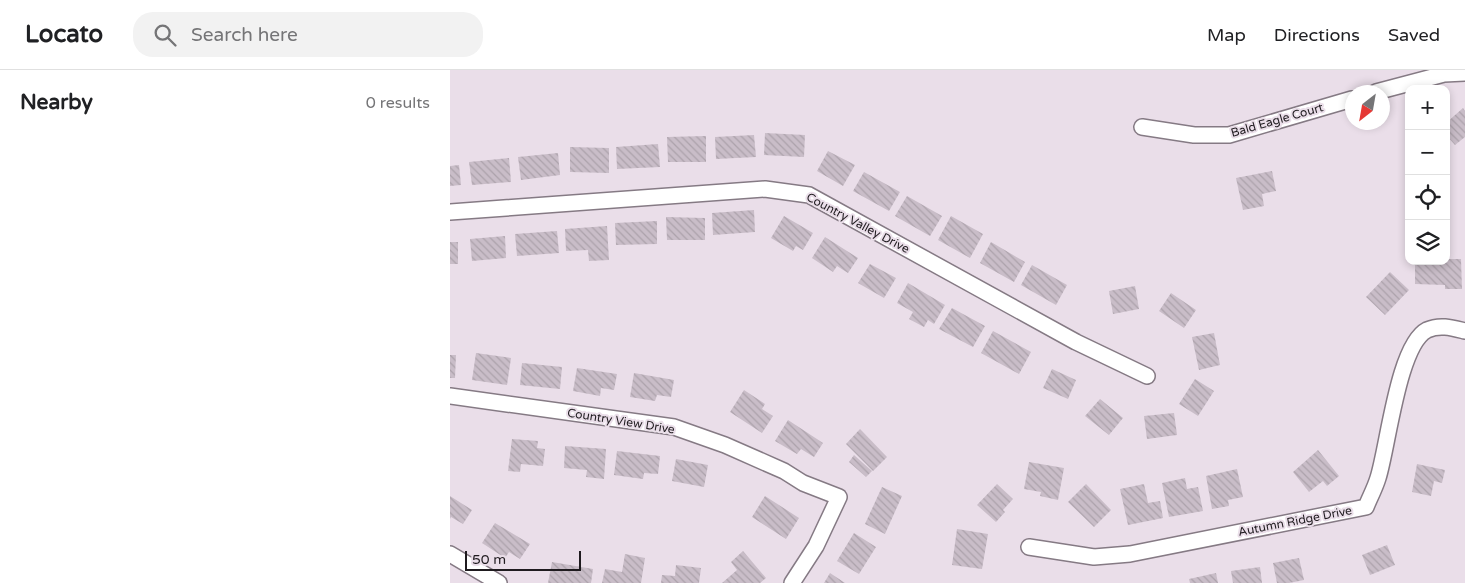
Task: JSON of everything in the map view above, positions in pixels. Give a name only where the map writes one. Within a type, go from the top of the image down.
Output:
[{"type":"street","points":[[1390,87],[1430,74],[1465,73]]},
{"type":"street","name":"Bald Eagle Court","points":[[1142,127],[1194,135],[1229,135],[1345,101]]},
{"type":"street","name":"Country Valley Drive","points":[[450,212],[765,189],[809,195],[1076,342],[1147,376]]},
{"type":"street","name":"Autumn Ridge Drive","points":[[1029,547],[1094,557],[1130,554],[1366,507],[1378,478],[1401,375],[1416,342],[1427,330],[1448,326],[1465,331]]},
{"type":"street","name":"Country View Drive","points":[[450,396],[674,427],[725,445],[784,471],[803,483],[839,497],[816,546],[792,583]]},
{"type":"street","points":[[450,554],[474,577],[499,583]]},
{"type":"building","points":[[1463,108],[1465,111],[1465,137],[1455,145],[1450,139],[1450,119]]},
{"type":"building","points":[[765,133],[805,135],[804,157],[764,155]]},
{"type":"building","points":[[754,135],[756,157],[716,159],[715,137]]},
{"type":"building","points":[[706,136],[706,162],[668,162],[667,137]]},
{"type":"building","points":[[658,144],[660,167],[617,169],[616,147]]},
{"type":"building","points":[[570,147],[609,148],[609,173],[570,172]]},
{"type":"building","points":[[828,151],[855,165],[843,186],[817,171]]},
{"type":"building","points":[[558,153],[560,175],[521,180],[518,157]]},
{"type":"building","points":[[509,158],[511,182],[472,185],[469,162]]},
{"type":"building","points":[[459,165],[461,185],[450,186],[450,166]]},
{"type":"building","points":[[1272,171],[1276,191],[1262,194],[1264,206],[1243,210],[1236,178]]},
{"type":"building","points":[[864,172],[900,192],[889,211],[853,191]]},
{"type":"building","points":[[907,196],[942,216],[930,236],[895,216]]},
{"type":"building","points":[[754,210],[755,232],[713,235],[712,213]]},
{"type":"building","points":[[784,216],[813,233],[803,250],[796,246],[793,251],[771,238]]},
{"type":"building","points":[[951,216],[983,234],[970,258],[938,240]]},
{"type":"building","points":[[666,217],[705,218],[705,240],[667,240]]},
{"type":"building","points":[[657,221],[657,244],[616,245],[615,223]]},
{"type":"building","points":[[607,226],[609,260],[589,261],[588,250],[566,251],[565,229]]},
{"type":"building","points":[[557,231],[559,253],[517,256],[515,234]]},
{"type":"building","points":[[505,236],[506,258],[472,261],[470,239]]},
{"type":"building","points":[[825,237],[858,258],[848,273],[837,266],[833,272],[812,258]]},
{"type":"building","points":[[450,242],[458,242],[458,264],[450,264]]},
{"type":"building","points":[[991,242],[1025,262],[1014,282],[980,263]]},
{"type":"building","points":[[1450,259],[1461,259],[1462,289],[1445,289],[1445,285],[1415,284],[1415,265],[1450,265]]},
{"type":"building","points":[[870,264],[896,278],[884,298],[858,283]]},
{"type":"building","points":[[1032,265],[1067,285],[1056,305],[1021,285]]},
{"type":"building","points":[[1390,272],[1409,290],[1385,315],[1366,297]]},
{"type":"building","points":[[908,283],[945,305],[934,324],[928,320],[924,327],[909,319],[913,312],[897,303]]},
{"type":"building","points":[[1135,286],[1139,309],[1113,314],[1109,291]]},
{"type":"building","points":[[1171,293],[1196,310],[1184,328],[1159,311]]},
{"type":"building","points":[[952,308],[985,326],[973,347],[939,329]]},
{"type":"building","points":[[993,331],[1031,352],[1019,374],[981,353]]},
{"type":"building","points":[[1214,333],[1220,365],[1199,370],[1192,337]]},
{"type":"building","points":[[476,353],[511,358],[507,385],[472,380]]},
{"type":"building","points":[[450,355],[456,355],[455,378],[450,378]]},
{"type":"building","points":[[522,363],[562,367],[560,389],[520,385]]},
{"type":"building","points":[[577,368],[617,374],[614,390],[601,388],[600,396],[573,391]]},
{"type":"building","points":[[1052,369],[1076,380],[1068,399],[1043,388]]},
{"type":"building","points":[[634,373],[674,380],[671,397],[657,395],[655,401],[630,397]]},
{"type":"building","points":[[1195,379],[1214,391],[1198,416],[1179,404]]},
{"type":"building","points":[[744,390],[765,404],[762,409],[773,416],[762,433],[730,412]]},
{"type":"building","points":[[1100,399],[1123,418],[1109,435],[1085,416]]},
{"type":"building","points":[[1174,413],[1177,435],[1147,439],[1144,416]]},
{"type":"building","points":[[788,420],[823,443],[814,457],[801,449],[797,454],[775,441]]},
{"type":"building","points":[[860,429],[887,457],[873,471],[846,444]]},
{"type":"building","points":[[512,439],[538,441],[537,448],[545,449],[543,466],[521,464],[520,472],[508,471]]},
{"type":"building","points":[[565,446],[606,449],[604,479],[586,477],[587,470],[564,468]]},
{"type":"building","points":[[1318,450],[1339,476],[1327,486],[1323,481],[1309,492],[1293,472]]},
{"type":"building","points":[[617,451],[660,456],[658,474],[644,473],[643,479],[614,475]]},
{"type":"building","points":[[854,455],[872,471],[866,477],[849,462]]},
{"type":"building","points":[[676,459],[708,465],[704,487],[672,481]]},
{"type":"building","points":[[1029,462],[1064,468],[1058,500],[1040,496],[1041,492],[1024,489]]},
{"type":"building","points":[[1417,464],[1445,470],[1442,483],[1434,481],[1431,496],[1412,492]]},
{"type":"building","points":[[1237,469],[1243,497],[1228,500],[1229,506],[1212,509],[1206,476]]},
{"type":"building","points":[[1185,478],[1187,489],[1198,487],[1203,511],[1169,517],[1162,483]]},
{"type":"building","points":[[997,484],[1013,499],[1003,510],[1005,512],[996,522],[977,505]]},
{"type":"building","points":[[1086,484],[1111,510],[1094,527],[1068,502]]},
{"type":"building","points":[[1144,484],[1148,503],[1160,501],[1163,518],[1128,525],[1120,489]]},
{"type":"building","points":[[882,487],[902,496],[885,534],[865,524]]},
{"type":"building","points":[[450,496],[472,510],[463,524],[451,517],[450,519]]},
{"type":"building","points":[[765,496],[799,518],[786,539],[752,517]]},
{"type":"building","points":[[495,523],[530,544],[520,559],[509,552],[505,558],[482,543]]},
{"type":"building","points":[[957,529],[988,534],[982,569],[952,565]]},
{"type":"building","points":[[854,533],[876,547],[859,574],[837,561]]},
{"type":"building","points":[[1387,545],[1395,565],[1370,575],[1362,555]]},
{"type":"building","points":[[743,551],[766,578],[760,583],[722,583],[737,570],[731,562]]},
{"type":"building","points":[[625,554],[645,558],[641,583],[602,583],[605,569],[622,572]]},
{"type":"building","points":[[1299,558],[1304,580],[1277,583],[1273,563]]},
{"type":"building","points":[[552,562],[593,569],[591,583],[548,583]]},
{"type":"building","points":[[676,565],[701,568],[699,583],[661,583],[662,575],[675,576]]},
{"type":"building","points":[[1260,567],[1262,583],[1233,583],[1231,571]]},
{"type":"building","points":[[830,573],[845,583],[824,583]]},
{"type":"building","points":[[1216,573],[1218,583],[1190,583],[1189,579]]}]
